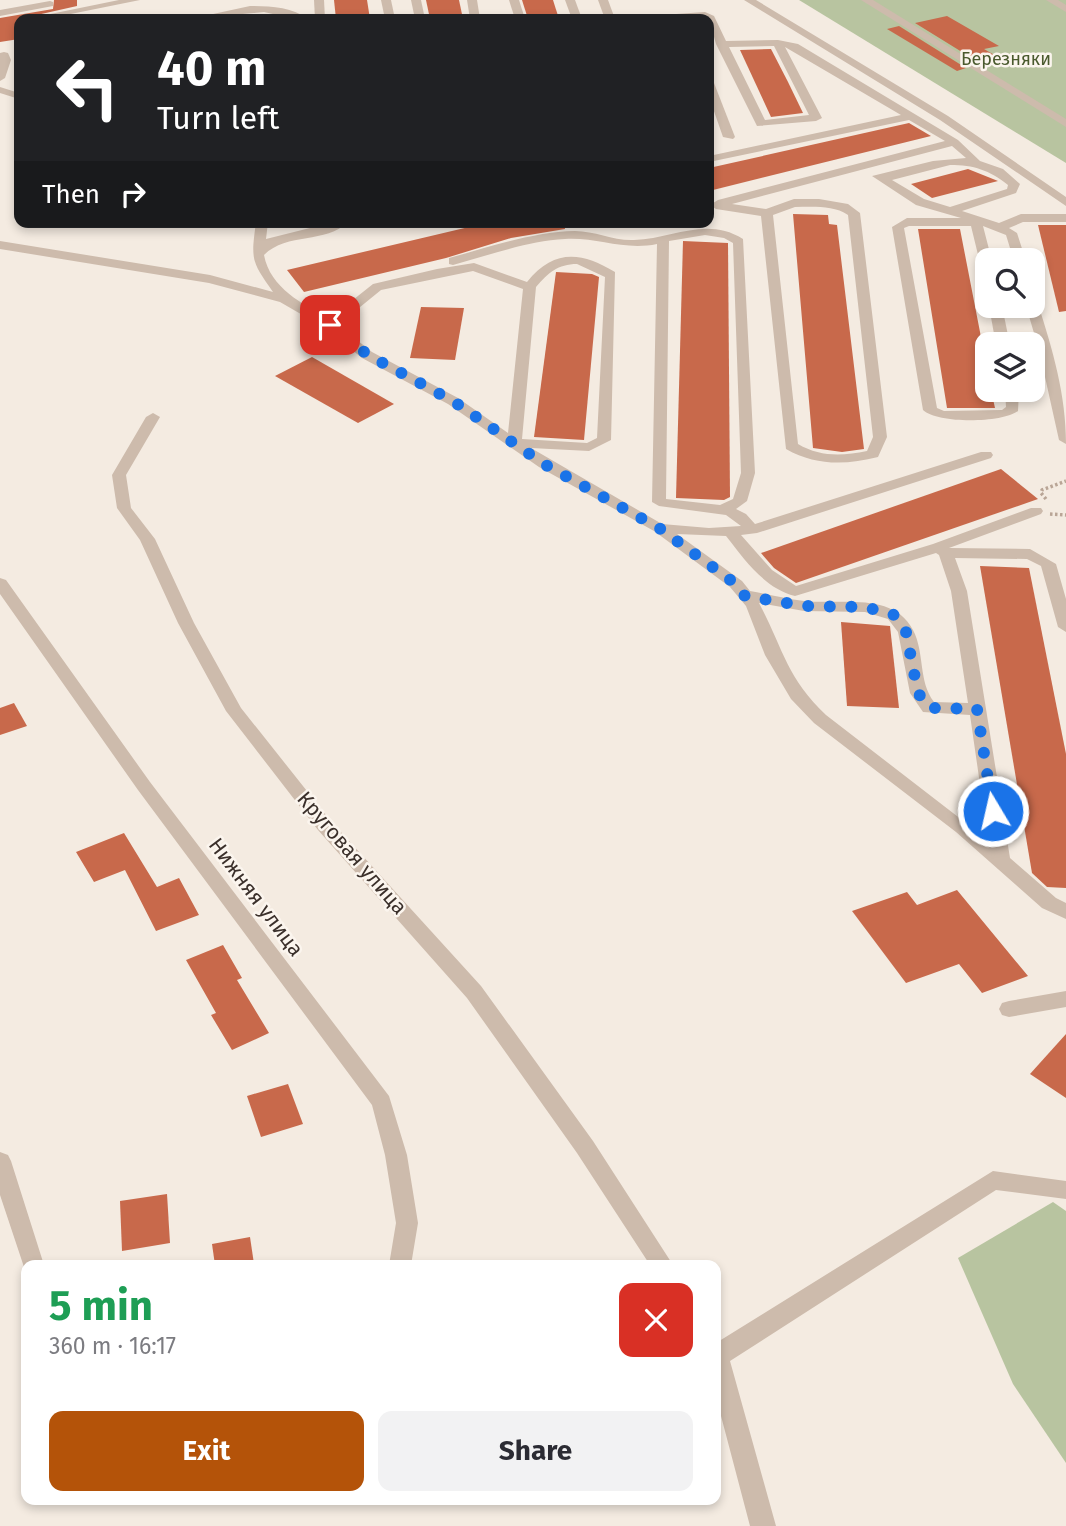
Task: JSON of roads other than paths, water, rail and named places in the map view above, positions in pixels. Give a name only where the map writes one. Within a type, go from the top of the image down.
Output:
[{"type":"street","points":[[0,13],[71,0]]},
{"type":"street","points":[[59,14],[135,0]]},
{"type":"street","points":[[749,0],[944,118],[1066,202]]},
{"type":"street","points":[[866,0],[1066,124]]},
{"type":"street","points":[[1051,0],[1066,9]]},
{"type":"street","points":[[221,14],[273,4],[294,14]]},
{"type":"street","points":[[714,27],[761,124],[816,118],[778,43]]},
{"type":"street","points":[[721,44],[778,43],[794,46],[954,142],[975,160],[1009,178],[1014,184],[1012,191],[947,212]]},
{"type":"street","points":[[0,78],[6,60],[2,55]]},
{"type":"street","points":[[714,96],[729,137]]},
{"type":"street","points":[[1050,114],[1066,110]]},
{"type":"street","points":[[714,158],[909,116]]},
{"type":"street","points":[[714,205],[954,142]]},
{"type":"street","points":[[882,179],[935,164],[975,160]]},
{"type":"street","points":[[861,166],[920,202],[1011,233],[1016,248]]},
{"type":"street","points":[[714,206],[767,213],[794,203],[819,203],[844,207],[854,214],[880,437],[873,454],[843,461],[806,456],[791,446],[767,213]]},
{"type":"street","points":[[999,228],[1021,218],[1066,218]]},
{"type":"street","points":[[981,222],[907,222],[898,227],[930,410],[942,415],[1005,414],[1013,408],[1013,402]]},
{"type":"street","points":[[981,222],[984,248]]},
{"type":"street","points":[[261,228],[258,254],[260,265],[285,299]]},
{"type":"street","points":[[258,254],[270,242],[333,228]]},
{"type":"street","points":[[330,325],[377,287],[428,267],[542,238],[580,235],[617,243],[641,244],[681,233],[711,232],[731,235],[740,242],[748,472],[740,501],[726,508],[699,508],[659,502],[663,238]]},
{"type":"street","points":[[0,245],[210,279],[285,299],[330,325],[368,355],[453,401],[544,464],[659,528],[736,584],[753,605],[773,655],[799,699],[820,719],[962,827],[1039,894],[1066,912]]},
{"type":"street","points":[[573,259],[593,263],[611,275],[604,440],[589,447],[514,443],[530,287],[549,265],[573,259]]},
{"type":"street","points":[[377,287],[474,267],[530,287]]},
{"type":"street","points":[[1037,318],[1059,379],[1065,433]]},
{"type":"street","name":"Круговая улица","points":[[153,417],[119,475],[124,508],[147,539],[186,623],[234,711],[324,825],[474,992],[584,1147],[659,1260]]},
{"type":"street","points":[[659,528],[709,533],[752,530],[986,456]]},
{"type":"street","points":[[726,508],[744,518],[752,530]]},
{"type":"street","points":[[730,531],[765,574],[795,591],[942,550],[1036,511]]},
{"type":"street","points":[[942,550],[1030,554],[1048,564],[1066,627]]},
{"type":"street","points":[[942,550],[958,591],[1001,862]]},
{"type":"street","name":"Нижняя улица","points":[[0,583],[144,786],[382,1102],[396,1155],[407,1223],[401,1260]]},
{"type":"street","points":[[745,596],[804,606],[865,607],[894,615],[906,632],[918,693],[929,708],[977,709]]},
{"type":"street","points":[[1039,894],[1066,896]]},
{"type":"street","points":[[1009,1009],[1066,999]]},
{"type":"street","points":[[0,1161],[31,1260]]},
{"type":"street","points":[[721,1352],[993,1180],[1066,1190]]},
{"type":"street","points":[[721,1373],[763,1526]]},
{"type":"park label","name":"Березняки","points":[[1006,59]]}]
